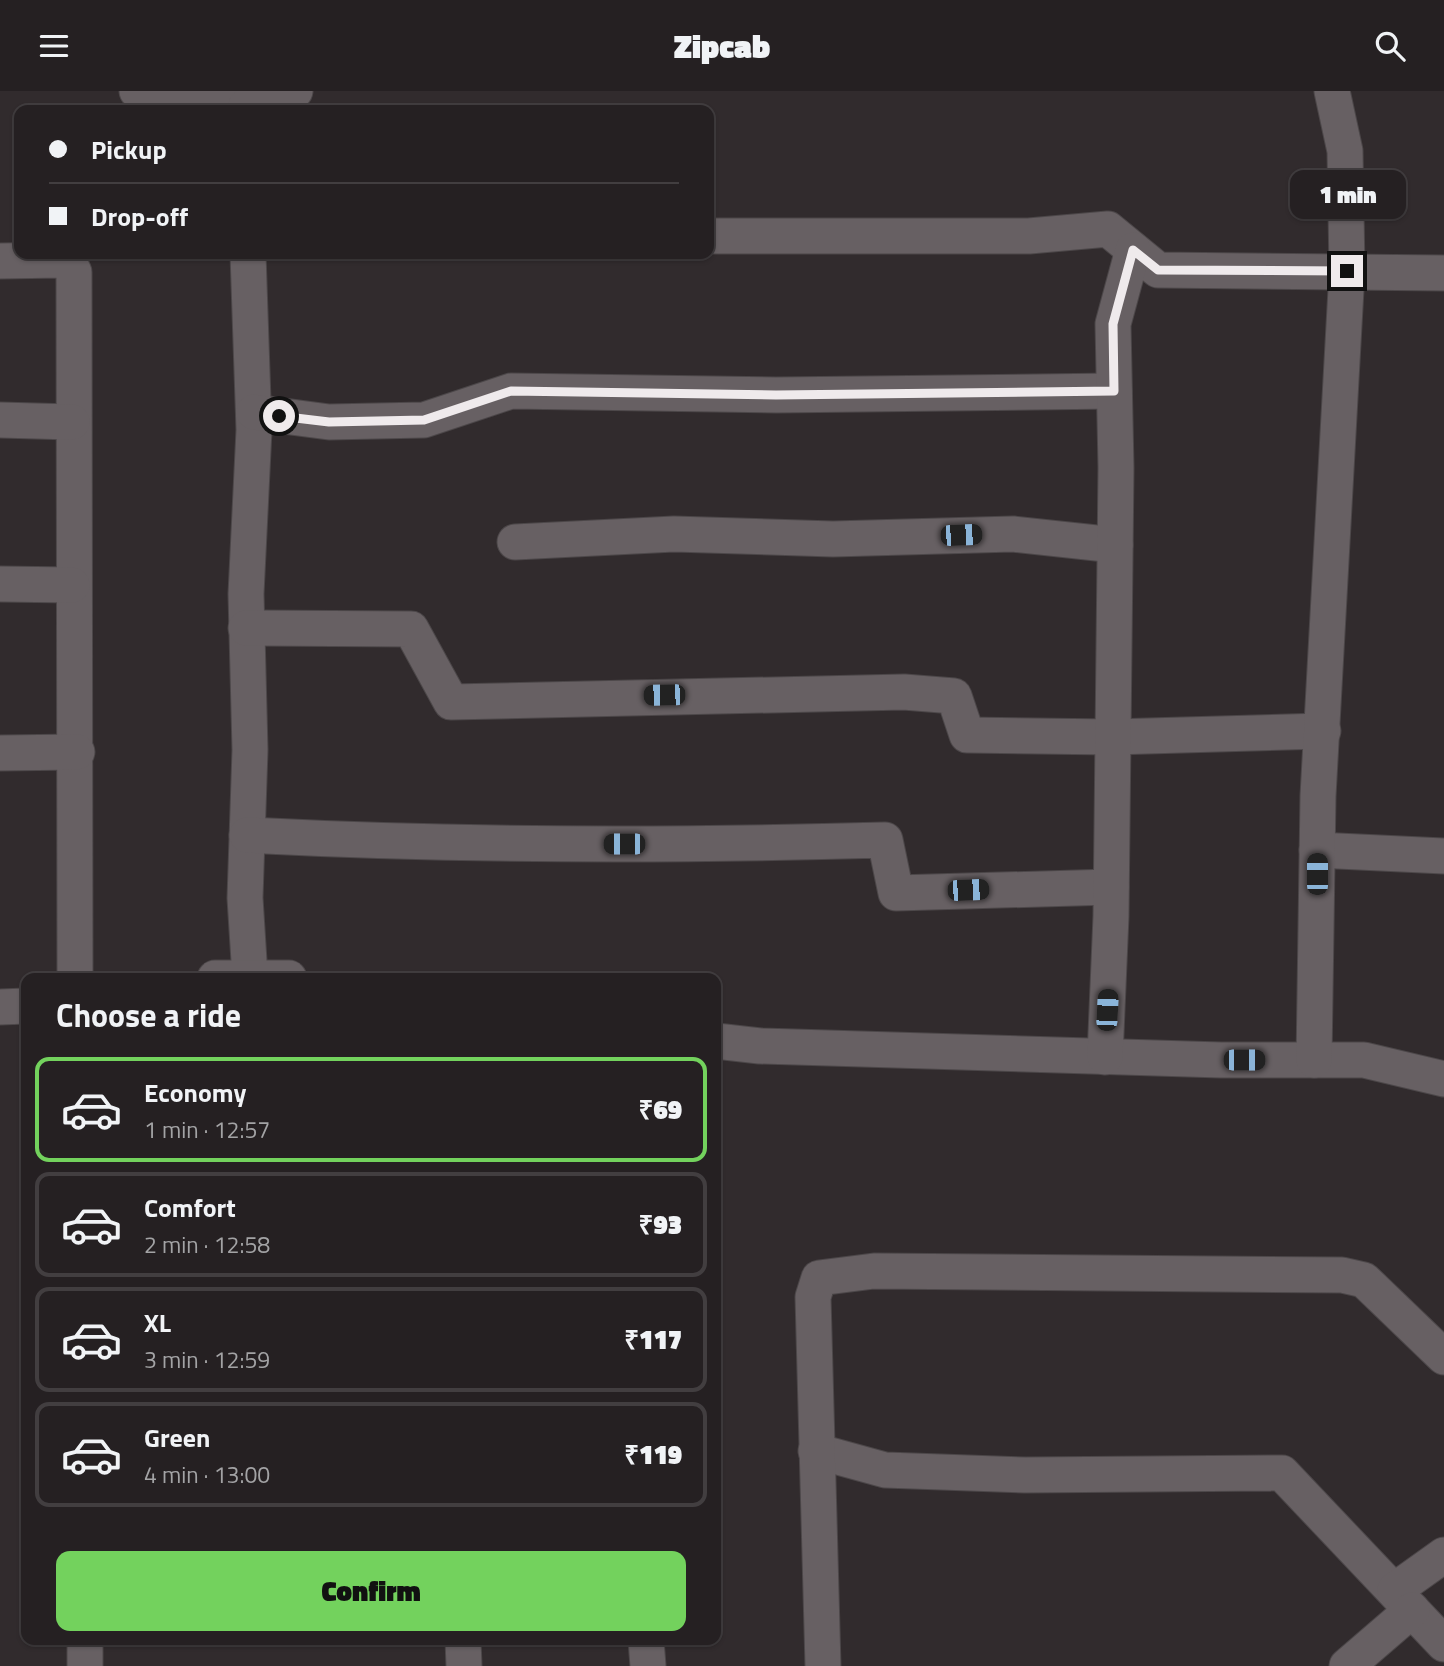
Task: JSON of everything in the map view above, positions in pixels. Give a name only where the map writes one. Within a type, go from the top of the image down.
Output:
[{"type":"street","points":[[138,91],[227,105]]},
{"type":"street","points":[[255,105],[295,91]]},
{"type":"street","points":[[1314,1061],[1318,850],[1330,539],[1341,413],[1347,271],[1345,151],[1332,91]]},
{"type":"street","points":[[714,236],[1029,236],[1108,229],[1158,270],[1444,273]]},
{"type":"street","points":[[1105,1057],[1111,887],[1115,545],[1113,324],[1133,250]]},
{"type":"street","points":[[248,259],[254,412],[246,628],[250,750],[245,898],[250,973]]},
{"type":"street","points":[[0,261],[61,260],[70,264],[74,272],[72,585],[77,752],[75,973]]},
{"type":"street","points":[[254,412],[329,422],[424,420],[511,391],[776,395],[1114,391]]},
{"type":"street","points":[[0,421],[72,422]]},
{"type":"street","points":[[515,542],[674,534],[833,540],[1013,534],[1115,545]]},
{"type":"street","points":[[0,584],[72,585]]},
{"type":"street","points":[[246,628],[411,629],[451,702],[904,692],[954,696],[967,735],[1112,737],[1323,731]]},
{"type":"street","points":[[0,753],[77,752]]},
{"type":"street","points":[[247,835],[373,842],[547,844],[727,845],[885,841],[896,893],[1111,887]]},
{"type":"street","points":[[1318,850],[1444,856]]},
{"type":"street","points":[[0,1007],[21,1006]]},
{"type":"street","points":[[721,1042],[760,1046],[1105,1057],[1364,1060],[1444,1079]]},
{"type":"street","points":[[823,1666],[813,1297],[818,1278],[874,1271],[1342,1275],[1364,1280],[1444,1357]]},
{"type":"street","points":[[816,1451],[886,1470],[1025,1475],[1282,1473],[1444,1644]]},
{"type":"street","points":[[1347,1666],[1444,1555]]},
{"type":"street","points":[[85,1645],[85,1666]]},
{"type":"street","points":[[463,1645],[464,1666]]},
{"type":"street","points":[[646,1645],[648,1666]]},
{"type":"route","points":[[279,416],[329,422],[424,420],[511,391],[776,395],[1114,391],[1113,324],[1133,250],[1158,270],[1347,271]]}]
